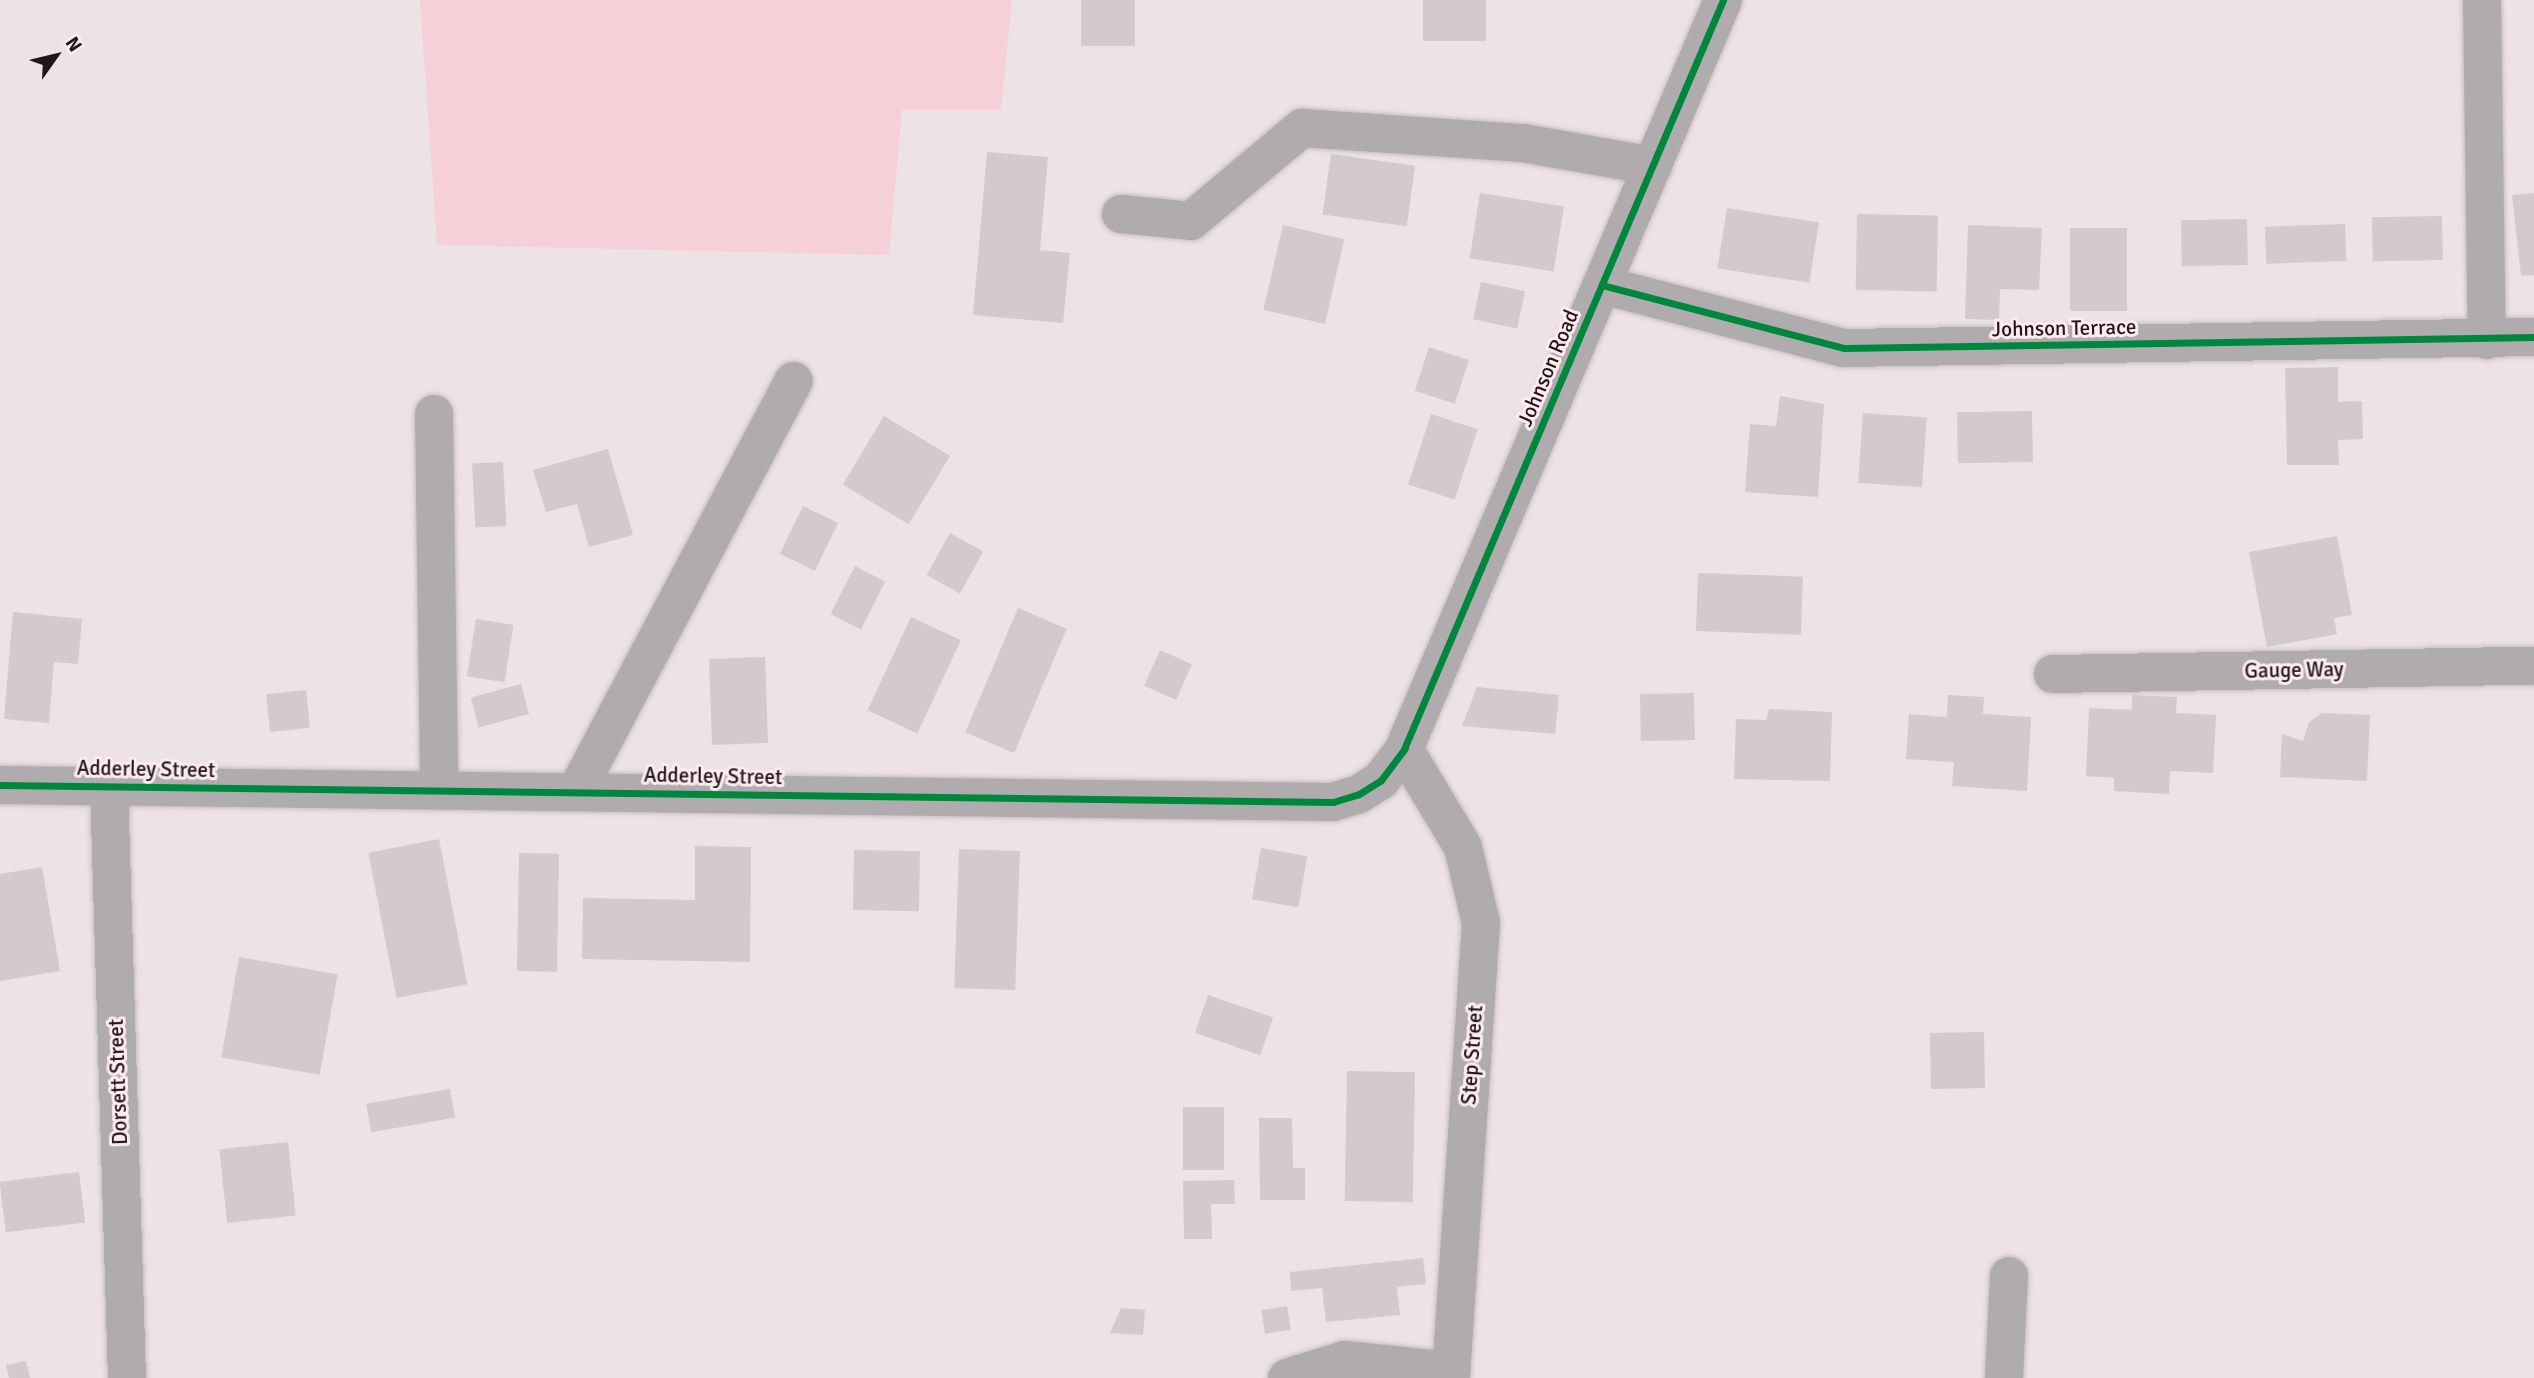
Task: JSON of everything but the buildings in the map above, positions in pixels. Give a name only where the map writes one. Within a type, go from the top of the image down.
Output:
[{"type":"street","name":"Johnson Road","points":[[1404,749],[1723,0]]},
{"type":"street","points":[[2482,0],[2487,340]]},
{"type":"street","points":[[1121,214],[1191,221],[1303,128],[1522,143],[1653,166]]},
{"type":"street","name":"Johnson Terrace","points":[[1602,285],[1844,348],[2487,340],[2534,337]]},
{"type":"street","points":[[576,792],[794,381]]},
{"type":"street","points":[[434,414],[439,790]]},
{"type":"street","name":"Gauge Way","points":[[2053,674],[2534,666]]},
{"type":"street","name":"Adderley Street","points":[[0,785],[1333,802],[1381,780],[1404,749]]},
{"type":"street","name":"Step Street","points":[[1404,749],[1463,847],[1481,923],[1451,1375]]},
{"type":"street","name":"Dorsett Street","points":[[109,786],[127,1378]]},
{"type":"street","points":[[2004,1378],[2009,1276]]},
{"type":"street","points":[[1287,1378],[1345,1360],[1451,1375]]},
{"type":"shaded area","points":[[420,0],[1012,0],[1001,110],[902,110],[889,255],[437,245]]},
{"type":"cycle path","points":[[0,785],[1333,802],[1359,794],[1381,780],[1404,749],[1723,0]]},
{"type":"cycle path","points":[[1602,285],[1844,348],[2534,337]]}]
